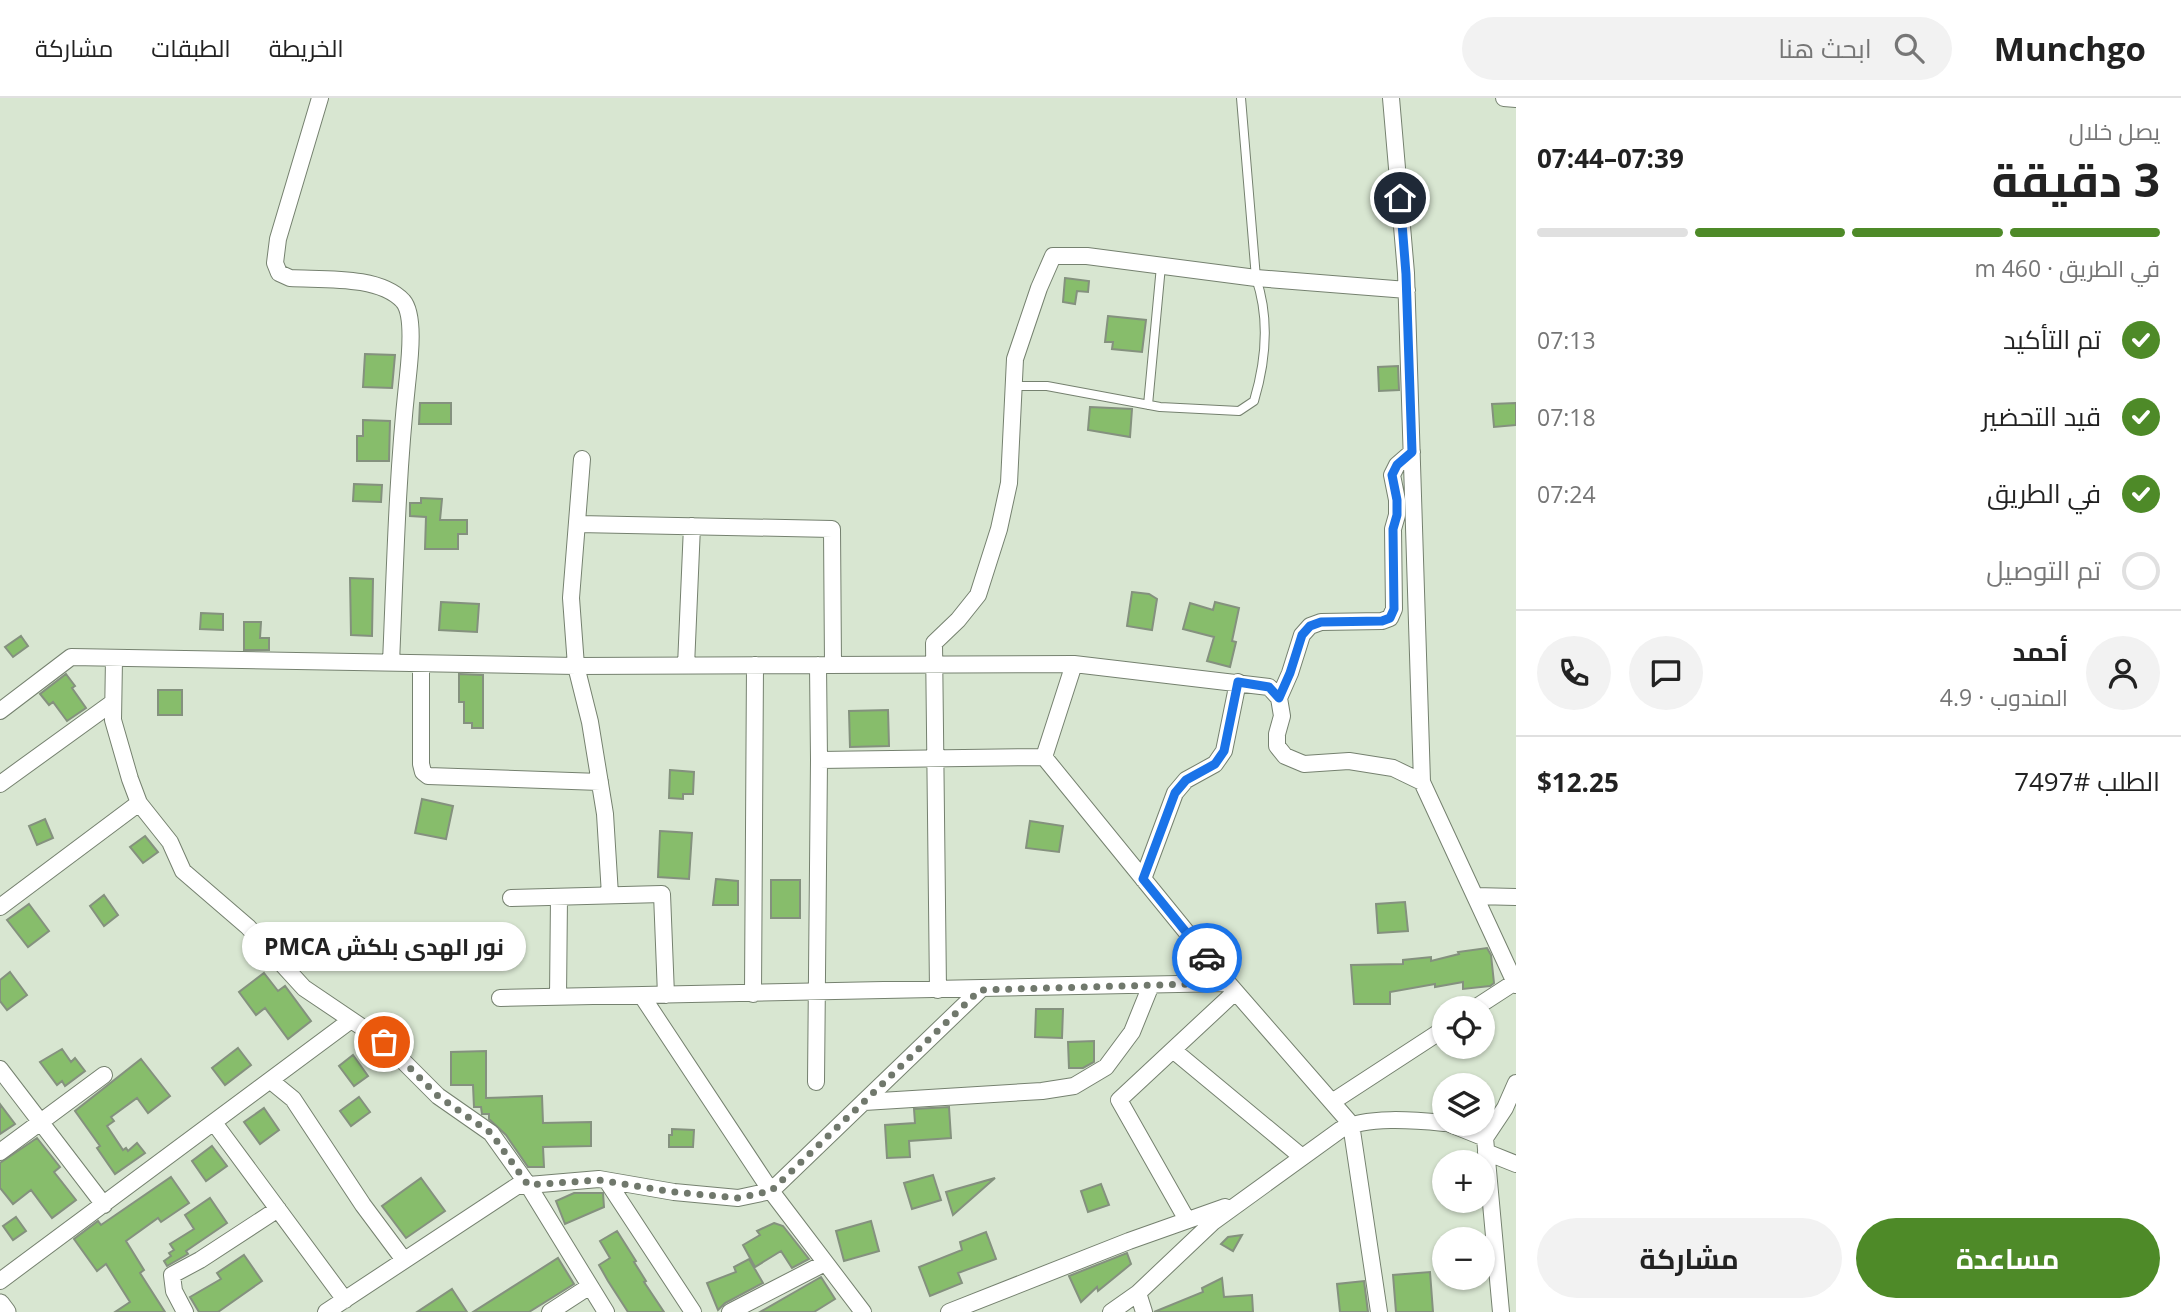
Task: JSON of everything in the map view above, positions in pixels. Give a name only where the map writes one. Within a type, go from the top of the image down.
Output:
[{"type":"street","points":[[320,98],[278,239],[275,262],[279,273],[290,278],[365,282],[391,292],[404,302],[410,316],[410,356],[401,446],[391,663]]},
{"type":"street","points":[[1391,98],[1407,290],[1422,782],[1515,984],[1495,996]]},
{"type":"street","points":[[1504,98],[1516,99]]},
{"type":"street","points":[[938,990],[933,643],[958,620],[978,595],[999,529],[1009,483],[1013,386],[1018,348],[1039,288],[1054,256],[1087,256],[1256,278],[1407,290]]},
{"type":"street","points":[[1279,698],[1302,635],[1310,626],[1321,622],[1382,621],[1390,618],[1394,609],[1393,529],[1397,515],[1392,475],[1397,465],[1412,452]]},
{"type":"street","points":[[582,459],[571,598],[576,666],[590,722],[605,814],[610,895]]},
{"type":"street","points":[[578,524],[832,529],[819,760],[816,1082]]},
{"type":"street","points":[[686,666],[692,526]]},
{"type":"street","points":[[0,711],[71,657],[576,666],[1074,664],[1269,687],[1279,698],[1282,716],[1277,746],[1284,756],[1304,764],[1349,761],[1393,768],[1422,782]]},
{"type":"street","points":[[114,659],[113,720],[139,803],[170,842],[183,871],[248,928],[304,988],[384,1042],[438,1096],[491,1133],[528,1185],[606,1312]]},
{"type":"street","points":[[421,664],[421,764],[423,772],[428,776],[600,782]]},
{"type":"street","points":[[1044,757],[1074,664]]},
{"type":"street","points":[[753,994],[755,665]]},
{"type":"street","points":[[1143,879],[1175,793],[1186,780],[1215,764],[1224,751],[1238,682]]},
{"type":"street","points":[[0,784],[113,703]]},
{"type":"street","points":[[819,760],[1044,757]]},
{"type":"street","points":[[1044,757],[1232,987],[1351,1124],[1379,1312]]},
{"type":"street","points":[[0,907],[139,803]]},
{"type":"street","points":[[511,898],[662,894],[666,995]]},
{"type":"street","points":[[1475,896],[1516,897]]},
{"type":"street","points":[[558,997],[559,897]]},
{"type":"street","points":[[500,998],[1152,985],[1232,987]]},
{"type":"street","points":[[864,1102],[1042,1091],[1074,1086],[1106,1067],[1132,1032],[1152,985]]},
{"type":"street","points":[[1187,1220],[1119,1100],[1173,1050],[1232,987]]},
{"type":"street","points":[[326,1312],[517,1186],[607,1181],[674,1192],[738,1198],[771,1191],[980,990]]},
{"type":"street","points":[[642,996],[771,1191],[825,1263],[854,1309]]},
{"type":"street","points":[[0,1281],[215,1124],[351,1020]]},
{"type":"street","points":[[1332,1102],[1432,1037]]},
{"type":"street","points":[[1173,1050],[1302,1157]]},
{"type":"street","points":[[0,1069],[104,1205]]},
{"type":"street","points":[[0,1152],[104,1075]]},
{"type":"street","points":[[271,1081],[293,1099],[363,1205],[404,1260]]},
{"type":"street","points":[[1501,1312],[1486,1145],[1516,1083]]},
{"type":"street","points":[[1111,1312],[1138,1293],[1213,1222],[1351,1124],[1413,1120],[1432,1122]]},
{"type":"street","points":[[215,1124],[345,1300]]},
{"type":"street","points":[[1471,1136],[1516,1164]]},
{"type":"street","points":[[607,1181],[693,1312]]},
{"type":"street","points":[[949,1312],[1242,1201]]},
{"type":"street","points":[[185,1312],[174,1291],[173,1275],[278,1209]]},
{"type":"street","points":[[730,1312],[825,1263]]},
{"type":"street","points":[[550,1312],[590,1286]]},
{"type":"street","points":[[1138,1293],[1144,1312]]},
{"type":"street","points":[[0,1304],[6,1312]]},
{"type":"lane","points":[[1013,386],[1048,386],[1148,405],[1239,411],[1254,401],[1262,375],[1266,332],[1262,296],[1256,278],[1241,98]]},
{"type":"lane","points":[[1148,405],[1161,266]]},
{"type":"building","points":[[1065,278],[1089,281],[1088,292],[1077,291],[1075,304],[1063,302]]},
{"type":"building","points":[[1108,316],[1146,320],[1142,352],[1112,349],[1113,342],[1105,342]]},
{"type":"building","points":[[365,354],[395,355],[392,388],[363,387]]},
{"type":"building","points":[[1398,366],[1399,390],[1379,391],[1378,367]]},
{"type":"building","points":[[420,403],[451,403],[451,424],[419,424]]},
{"type":"building","points":[[1516,403],[1516,425],[1494,427],[1492,404]]},
{"type":"building","points":[[1090,407],[1132,409],[1130,437],[1088,430]]},
{"type":"building","points":[[363,420],[390,421],[389,461],[357,461],[357,436],[363,436]]},
{"type":"building","points":[[354,484],[382,485],[381,502],[353,501]]},
{"type":"building","points":[[421,498],[442,499],[440,520],[467,520],[467,534],[458,534],[458,549],[425,549],[426,517],[410,516],[410,503],[421,503]]},
{"type":"building","points":[[350,578],[373,579],[372,636],[351,635]]},
{"type":"building","points":[[1132,592],[1149,594],[1157,599],[1152,630],[1127,626]]},
{"type":"building","points":[[441,602],[479,604],[477,632],[439,630]]},
{"type":"building","points":[[1215,602],[1239,608],[1232,641],[1236,642],[1230,667],[1207,661],[1214,637],[1183,629],[1190,603],[1213,610]]},
{"type":"building","points":[[201,613],[223,614],[223,630],[200,629]]},
{"type":"building","points":[[244,622],[261,622],[260,638],[269,638],[269,650],[244,650]]},
{"type":"building","points":[[21,636],[28,646],[13,657],[5,647]]},
{"type":"building","points":[[66,674],[86,708],[67,721],[53,702],[49,705],[40,694]]},
{"type":"building","points":[[459,674],[483,675],[483,728],[472,728],[472,723],[464,723],[464,702],[459,702]]},
{"type":"building","points":[[158,690],[182,690],[182,715],[158,715]]},
{"type":"building","points":[[888,710],[889,746],[850,747],[849,711]]},
{"type":"building","points":[[670,770],[694,772],[693,794],[683,794],[683,799],[669,798]]},
{"type":"building","points":[[422,799],[453,806],[446,839],[415,833]]},
{"type":"building","points":[[45,819],[53,838],[37,845],[29,826]]},
{"type":"building","points":[[1030,821],[1063,826],[1059,852],[1026,848]]},
{"type":"building","points":[[660,831],[692,833],[689,879],[658,877]]},
{"type":"building","points":[[145,836],[158,852],[143,863],[130,847]]},
{"type":"building","points":[[716,879],[738,881],[738,905],[713,905]]},
{"type":"building","points":[[771,880],[800,880],[800,918],[771,918]]},
{"type":"building","points":[[104,895],[118,915],[104,926],[90,906]]},
{"type":"building","points":[[1405,902],[1408,931],[1378,933],[1376,904]]},
{"type":"building","points":[[29,904],[49,931],[28,947],[7,920]]},
{"type":"building","points":[[1487,948],[1491,955],[1494,983],[1490,986],[1463,989],[1463,982],[1435,987],[1435,984],[1390,992],[1390,1004],[1354,1004],[1351,965],[1403,964],[1403,960],[1431,957],[1431,961],[1459,954],[1458,952]]},
{"type":"building","points":[[10,972],[27,995],[7,1010],[0,1001],[0,980]]},
{"type":"building","points":[[264,973],[278,991],[285,986],[311,1021],[288,1039],[265,1008],[256,1015],[239,992]]},
{"type":"building","points":[[1036,1009],[1063,1009],[1062,1038],[1035,1037]]},
{"type":"building","points":[[1094,1041],[1094,1062],[1083,1068],[1069,1068],[1068,1042]]},
{"type":"building","points":[[238,1048],[251,1065],[225,1085],[212,1068]]},
{"type":"building","points":[[62,1049],[71,1062],[75,1058],[85,1071],[65,1086],[62,1081],[57,1085],[40,1062]]},
{"type":"building","points":[[486,1051],[486,1098],[542,1096],[543,1123],[591,1122],[591,1146],[543,1147],[544,1167],[528,1167],[506,1135],[489,1119],[489,1114],[482,1114],[481,1107],[474,1107],[473,1085],[451,1085],[451,1052]]},
{"type":"building","points":[[353,1055],[368,1076],[354,1086],[339,1066]]},
{"type":"building","points":[[141,1059],[170,1096],[148,1113],[137,1098],[111,1117],[114,1121],[107,1126],[123,1150],[126,1148],[128,1151],[137,1143],[145,1153],[115,1174],[97,1148],[100,1146],[75,1111]]},
{"type":"building","points":[[359,1097],[370,1112],[351,1126],[340,1111]]},
{"type":"building","points":[[0,1104],[15,1124],[0,1134]]},
{"type":"building","points":[[949,1107],[951,1138],[909,1141],[910,1157],[887,1158],[885,1125],[915,1123],[914,1109]]},
{"type":"building","points":[[264,1108],[279,1130],[260,1144],[244,1122]]},
{"type":"building","points":[[672,1129],[694,1130],[693,1147],[669,1147]]},
{"type":"building","points":[[37,1138],[60,1167],[54,1172],[76,1200],[52,1218],[31,1190],[13,1204],[0,1188],[0,1163]]},
{"type":"building","points":[[212,1146],[227,1166],[206,1181],[192,1161]]},
{"type":"building","points":[[933,1175],[941,1200],[912,1209],[904,1183]]},
{"type":"building","points":[[171,1177],[189,1203],[161,1222],[158,1218],[126,1241],[144,1270],[140,1273],[165,1312],[115,1312],[130,1302],[106,1264],[97,1271],[74,1239],[98,1221],[101,1225]]},
{"type":"building","points":[[421,1178],[445,1211],[406,1238],[382,1206]]},
{"type":"building","points":[[995,1178],[953,1215],[946,1192]]},
{"type":"building","points":[[1101,1184],[1109,1205],[1088,1212],[1081,1191]]},
{"type":"building","points":[[574,1193],[603,1193],[604,1207],[565,1224],[556,1201]]},
{"type":"building","points":[[210,1198],[227,1223],[186,1251],[188,1254],[167,1266],[164,1261],[174,1250],[170,1244],[194,1229],[185,1215]]},
{"type":"building","points":[[16,1217],[26,1231],[13,1240],[3,1226]]},
{"type":"building","points":[[871,1221],[879,1251],[844,1261],[836,1231]]},
{"type":"building","points":[[774,1223],[783,1226],[809,1259],[792,1268],[781,1251],[755,1267],[743,1245],[760,1235],[757,1231]]},
{"type":"building","points":[[617,1231],[636,1261],[634,1262],[646,1281],[644,1282],[664,1312],[628,1312],[608,1281],[599,1265],[610,1258],[600,1241]]},
{"type":"building","points":[[986,1232],[996,1259],[958,1273],[962,1283],[930,1296],[919,1267],[962,1250],[960,1242]]},
{"type":"building","points":[[1242,1235],[1233,1251],[1221,1244],[1228,1237]]},
{"type":"building","points":[[1127,1253],[1131,1264],[1098,1291],[1097,1287],[1081,1302],[1069,1276]]},
{"type":"building","points":[[244,1255],[262,1281],[218,1312],[199,1312],[190,1297],[221,1279],[217,1273]]},
{"type":"building","points":[[558,1258],[574,1284],[529,1312],[473,1312]]},
{"type":"building","points":[[749,1259],[763,1283],[725,1303],[718,1310],[707,1283],[736,1272],[734,1267]]},
{"type":"building","points":[[1430,1272],[1433,1312],[1396,1312],[1393,1275]]},
{"type":"building","points":[[821,1277],[835,1299],[814,1312],[760,1312]]},
{"type":"building","points":[[1222,1278],[1224,1297],[1252,1295],[1253,1312],[1154,1312],[1203,1292],[1202,1288]]},
{"type":"building","points":[[1364,1281],[1368,1312],[1340,1312],[1337,1284]]},
{"type":"building","points":[[452,1289],[467,1312],[417,1312]]},
{"type":"way so far","points":[[384,1042],[438,1096],[491,1133],[528,1185],[599,1180],[674,1192],[738,1198],[771,1191],[980,990],[1228,983],[1207,958]]},
{"type":"place","name":"نور الهدى بلكش PMCA","points":[[384,1042]]},
{"type":"route","points":[[1207,958],[1143,879],[1175,793],[1186,780],[1215,764],[1224,751],[1238,682],[1269,687],[1279,698],[1302,635],[1310,626],[1321,622],[1382,621],[1390,618],[1394,609],[1392,547],[1397,500],[1392,475],[1397,465],[1412,452],[1406,274],[1400,198]]}]
